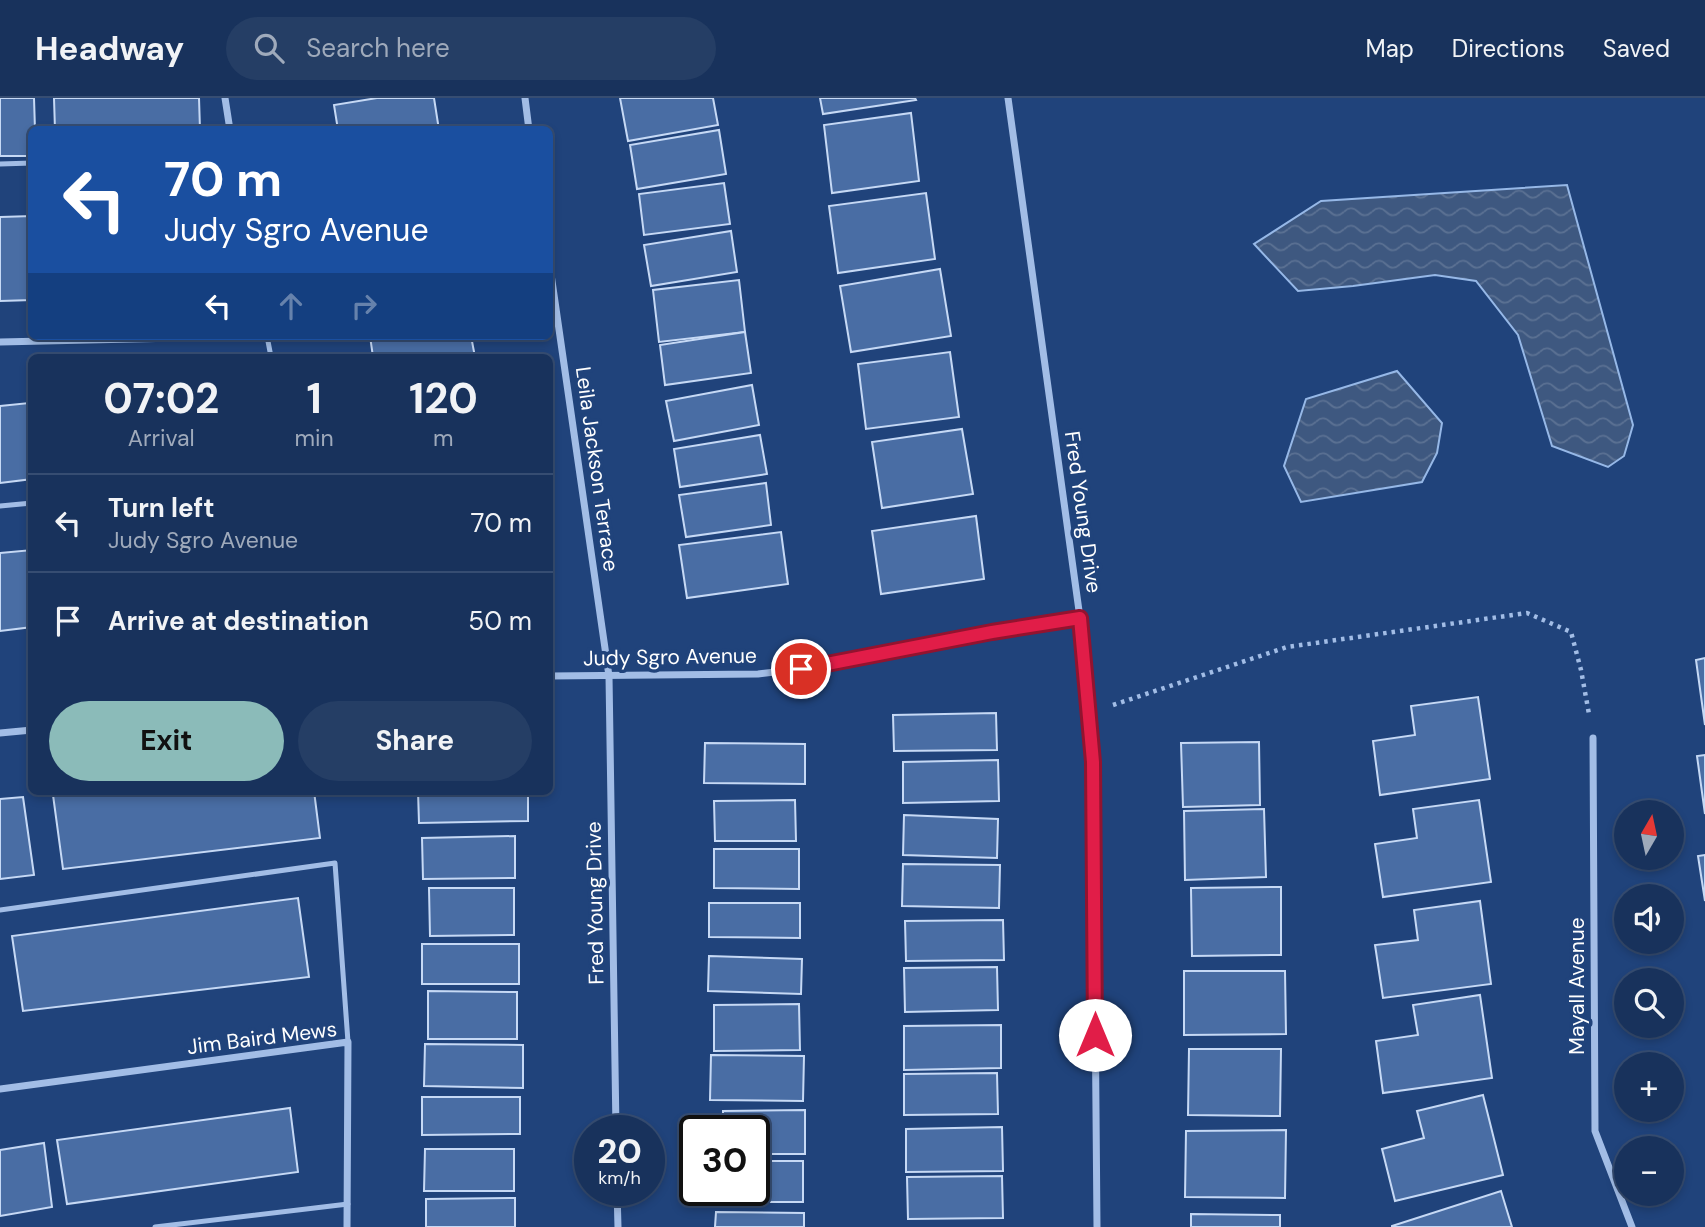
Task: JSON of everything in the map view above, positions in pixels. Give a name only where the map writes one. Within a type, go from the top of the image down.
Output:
[{"type":"street","points":[[225,98],[229,126]]},
{"type":"street","points":[[525,98],[528,126]]},
{"type":"street","name":"Fred Young Drive","points":[[1008,98],[1080,618],[1093,762],[1097,1227]]},
{"type":"street","name":"Leila Jackson Terrace","points":[[553,288],[609,676]]},
{"type":"street","points":[[0,342],[89,340]]},
{"type":"street","name":"Judy Sgro Avenue","points":[[553,676],[758,674],[801,669],[1080,618]]},
{"type":"street","name":"Fred Young Drive","points":[[609,676],[616,1115]]},
{"type":"street","points":[[0,733],[28,730]]},
{"type":"street","name":"Mayall Avenue","points":[[1593,738],[1595,1131],[1632,1227]]},
{"type":"street","name":"Jim Baird Mews","points":[[0,1090],[348,1042],[348,1227]]},
{"type":"street","points":[[617,1206],[618,1227]]},
{"type":"lane","points":[[0,164],[28,163]]},
{"type":"lane","points":[[0,506],[28,503]]},
{"type":"lane","points":[[0,911],[335,863],[348,1042]]},
{"type":"lane","points":[[155,1227],[348,1204]]},
{"type":"path","points":[[1089,713],[1287,647],[1527,612],[1571,632],[1593,738]]},
{"type":"water","points":[[1567,185],[1633,425],[1624,456],[1608,467],[1552,446],[1518,335],[1476,281],[1435,275],[1298,291],[1254,244],[1321,201]]},
{"type":"water","points":[[1397,371],[1442,423],[1437,453],[1422,482],[1301,502],[1284,466],[1306,399]]},
{"type":"building","points":[[0,98],[34,98],[35,126],[28,126],[28,156],[0,156]]},
{"type":"building","points":[[54,98],[199,98],[200,126],[55,126]]},
{"type":"building","points":[[377,98],[434,98],[438,126],[337,126],[334,105]]},
{"type":"building","points":[[620,98],[713,98],[718,125],[628,141]]},
{"type":"building","points":[[820,98],[915,98],[916,100],[823,114]]},
{"type":"building","points":[[911,113],[919,181],[832,193],[824,125]]},
{"type":"building","points":[[719,130],[726,174],[637,189],[630,145]]},
{"type":"building","points":[[724,183],[730,224],[644,235],[639,194]]},
{"type":"building","points":[[926,193],[935,259],[838,273],[829,206]]},
{"type":"building","points":[[28,216],[28,300],[0,301],[0,217]]},
{"type":"building","points":[[731,231],[737,272],[651,286],[644,245]]},
{"type":"building","points":[[940,269],[951,336],[851,352],[840,286]]},
{"type":"building","points":[[739,280],[745,332],[659,342],[653,290]]},
{"type":"building","points":[[745,332],[751,373],[665,385],[660,345]]},
{"type":"building","points":[[371,340],[472,340],[474,354],[373,354]]},
{"type":"building","points":[[950,352],[959,417],[866,429],[858,364]]},
{"type":"building","points":[[752,385],[759,425],[674,441],[666,401]]},
{"type":"building","points":[[28,403],[28,480],[0,483],[0,406]]},
{"type":"building","points":[[962,429],[973,494],[882,508],[872,442]]},
{"type":"building","points":[[760,435],[767,474],[680,487],[674,449]]},
{"type":"building","points":[[766,483],[771,525],[686,537],[679,495]]},
{"type":"building","points":[[976,516],[984,579],[881,594],[872,531]]},
{"type":"building","points":[[781,532],[788,584],[687,598],[679,545]]},
{"type":"building","points":[[28,550],[28,628],[0,631],[0,553]]},
{"type":"building","points":[[1705,658],[1705,725],[1696,660]]},
{"type":"building","points":[[1478,697],[1490,779],[1380,795],[1373,741],[1415,735],[1411,706]]},
{"type":"building","points":[[996,713],[997,750],[894,751],[893,715]]},
{"type":"building","points":[[1259,742],[1260,805],[1183,807],[1181,743]]},
{"type":"building","points":[[705,743],[805,744],[805,784],[704,783]]},
{"type":"building","points":[[1705,755],[1705,814],[1697,756]]},
{"type":"building","points":[[998,760],[999,801],[903,803],[903,762]]},
{"type":"building","points":[[53,795],[315,795],[320,838],[63,869]]},
{"type":"building","points":[[418,795],[528,795],[528,821],[419,823]]},
{"type":"building","points":[[23,797],[34,875],[0,879],[0,799]]},
{"type":"building","points":[[795,800],[796,841],[715,841],[714,801]]},
{"type":"building","points":[[1479,800],[1491,882],[1383,897],[1375,844],[1417,838],[1413,809]]},
{"type":"building","points":[[1264,809],[1266,877],[1185,880],[1184,811]]},
{"type":"building","points":[[904,815],[998,819],[997,858],[903,855]]},
{"type":"building","points":[[515,836],[515,878],[423,879],[422,838]]},
{"type":"building","points":[[714,849],[799,849],[799,889],[714,888]]},
{"type":"building","points":[[1705,855],[1705,901],[1698,856]]},
{"type":"building","points":[[903,864],[1000,865],[999,908],[902,906]]},
{"type":"building","points":[[1281,887],[1281,955],[1192,956],[1191,888]]},
{"type":"building","points":[[429,888],[514,888],[514,935],[430,936]]},
{"type":"building","points":[[298,898],[309,977],[23,1011],[12,936]]},
{"type":"building","points":[[1480,901],[1491,984],[1383,998],[1375,945],[1418,940],[1414,910]]},
{"type":"building","points":[[709,903],[800,903],[800,938],[709,937]]},
{"type":"building","points":[[1003,920],[1004,960],[906,961],[905,921]]},
{"type":"building","points":[[422,944],[519,944],[519,984],[422,984]]},
{"type":"building","points":[[709,956],[802,959],[801,994],[708,991]]},
{"type":"building","points":[[997,967],[998,1010],[905,1012],[904,968]]},
{"type":"building","points":[[1184,971],[1285,971],[1286,1034],[1184,1035]]},
{"type":"building","points":[[428,991],[517,992],[517,1039],[428,1039]]},
{"type":"building","points":[[1480,995],[1492,1078],[1383,1093],[1376,1041],[1418,1035],[1413,1005]]},
{"type":"building","points":[[799,1004],[800,1050],[714,1051],[714,1005]]},
{"type":"building","points":[[1001,1025],[1001,1068],[904,1070],[904,1026]]},
{"type":"building","points":[[425,1044],[523,1045],[523,1088],[424,1086]]},
{"type":"building","points":[[1189,1049],[1281,1049],[1280,1116],[1188,1115]]},
{"type":"building","points":[[711,1055],[804,1056],[803,1101],[710,1100]]},
{"type":"building","points":[[997,1073],[998,1114],[904,1115],[904,1074]]},
{"type":"building","points":[[1483,1095],[1503,1175],[1395,1201],[1382,1149],[1424,1138],[1417,1111]]},
{"type":"building","points":[[422,1097],[520,1097],[520,1134],[422,1135]]},
{"type":"building","points":[[290,1108],[298,1172],[67,1204],[57,1140]]},
{"type":"building","points":[[805,1110],[805,1154],[770,1154],[770,1115],[723,1115],[723,1111]]},
{"type":"building","points":[[1002,1127],[1003,1171],[906,1172],[906,1129]]},
{"type":"building","points":[[1286,1130],[1285,1198],[1185,1197],[1186,1131]]},
{"type":"building","points":[[44,1143],[52,1207],[0,1216],[0,1150]]},
{"type":"building","points":[[425,1149],[514,1149],[514,1191],[424,1191]]},
{"type":"building","points":[[770,1161],[803,1161],[803,1202],[770,1202]]},
{"type":"building","points":[[1002,1176],[1003,1218],[908,1219],[907,1177]]},
{"type":"building","points":[[1501,1191],[1512,1227],[1392,1227],[1392,1226]]},
{"type":"building","points":[[515,1198],[515,1227],[426,1227],[426,1199]]},
{"type":"building","points":[[716,1212],[804,1213],[804,1227],[715,1227]]},
{"type":"building","points":[[1191,1214],[1280,1215],[1280,1227],[1191,1227]]},
{"type":"route","points":[[801,669],[1080,618],[1093,762],[1095,1035]]}]
